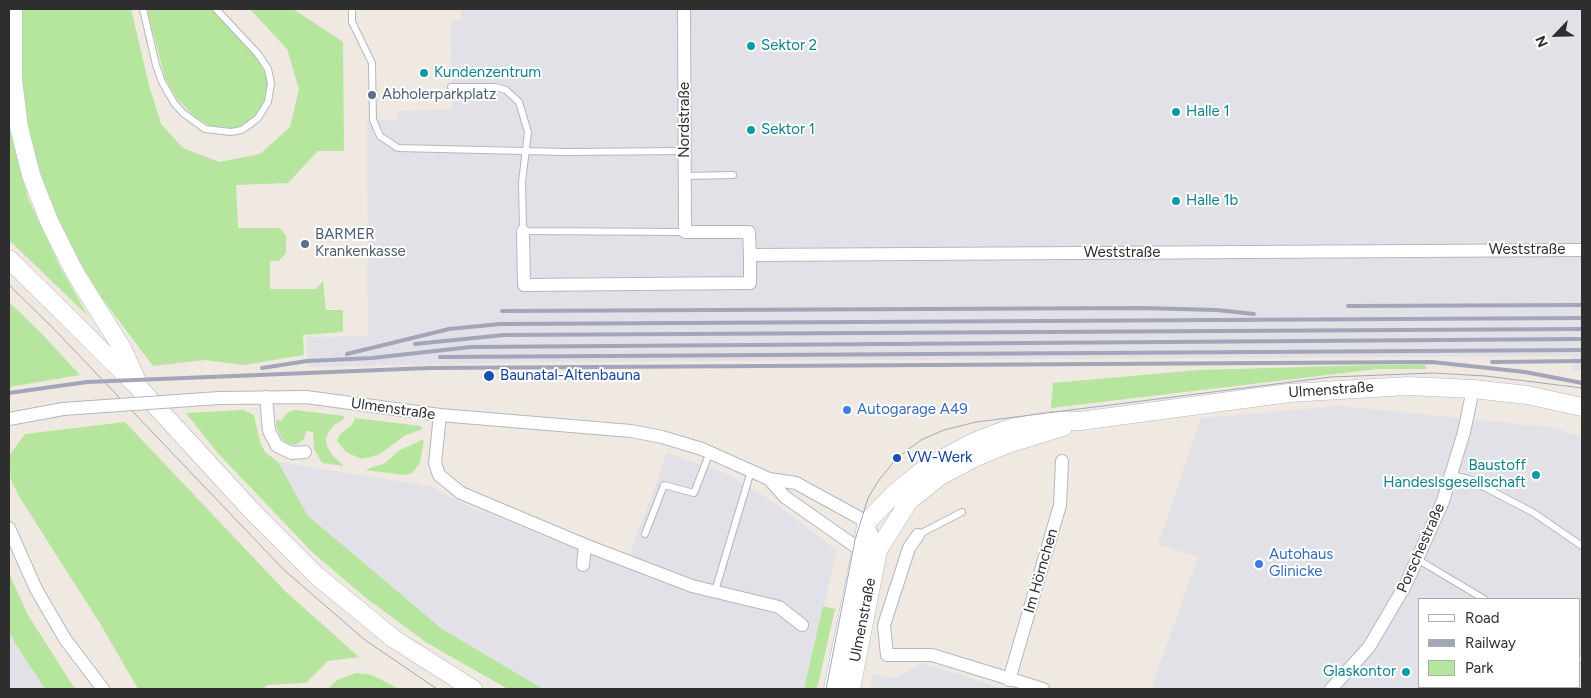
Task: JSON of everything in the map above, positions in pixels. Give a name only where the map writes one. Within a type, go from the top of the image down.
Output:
[{"type":"main road","points":[[13,9],[13,80],[19,127],[32,175],[49,221],[74,273],[122,348],[142,391]]},
{"type":"main road","points":[[9,259],[142,391],[252,511],[318,576],[394,639],[473,689]]},
{"type":"main road","name":"Ulmenstraße","points":[[851,689],[870,550],[867,522],[895,493],[927,467],[974,442],[1024,425],[1047,421],[1080,421],[1289,393],[1408,386],[1472,389],[1527,395],[1582,407]]},
{"type":"main road","name":"Ulmenstraße","points":[[833,689],[870,550],[910,500],[940,476],[974,458],[1008,444],[1080,421]]},
{"type":"street","name":"Nordstraße","points":[[684,9],[685,232]]},
{"type":"street","points":[[522,231],[524,285],[750,283],[750,232],[685,232]]},
{"type":"street","name":"Weststraße","points":[[750,255],[1582,250]]},
{"type":"street","name":"Porschestraße","points":[[1331,689],[1369,647],[1399,598],[1443,502],[1464,432],[1472,389]]},
{"type":"street","points":[[266,397],[269,431],[277,446],[292,453],[305,452]]},
{"type":"street","name":"Ulmenstraße","points":[[9,419],[63,409],[219,398],[306,397],[440,415],[631,431],[662,437],[710,452],[769,479],[796,483],[867,522]]},
{"type":"street","points":[[440,415],[435,462],[439,475],[461,493],[585,545],[692,586],[779,606],[802,625]]},
{"type":"street","name":"Im Hörnchen","points":[[1009,680],[1060,505],[1062,461]]},
{"type":"street","name":"Ulmenstraße","points":[[769,479],[785,497],[870,550]]},
{"type":"street","points":[[9,528],[36,589],[65,639],[103,689]]},
{"type":"street","points":[[918,535],[909,548],[884,625],[886,655],[932,654],[1009,680],[1043,689]]},
{"type":"street","points":[[583,565],[585,545]]},
{"type":"lane","points":[[143,9],[162,82],[174,103],[183,113],[205,129],[231,132],[242,130],[258,118],[268,102],[271,83],[268,69],[258,54],[216,9]]},
{"type":"lane","points":[[352,9],[352,22],[372,63],[373,120],[380,136],[398,148],[685,151]]},
{"type":"lane","points":[[451,87],[495,87],[506,90],[519,102],[526,118],[528,132],[522,182],[522,231],[685,232]]},
{"type":"lane","points":[[685,176],[733,175]]},
{"type":"lane","points":[[645,534],[664,485],[694,493],[710,452]]},
{"type":"lane","points":[[715,591],[751,471]]},
{"type":"lane","points":[[1451,475],[1469,480],[1534,513],[1582,546]]},
{"type":"lane","points":[[918,535],[962,512]]},
{"type":"lane","points":[[1417,559],[1482,598]]},
{"type":"shaded area","points":[[461,9],[1582,9],[1582,370],[1573,370],[1572,356],[536,362],[307,367],[307,337],[368,336],[367,120],[397,120],[397,111],[452,110],[451,21],[461,20]]},
{"type":"shaded area","points":[[1341,406],[1557,428],[1582,438],[1582,689],[1151,689],[1198,557],[1158,544],[1201,418]]},
{"type":"shaded area","points":[[667,453],[727,474],[768,498],[837,550],[804,689],[543,689],[442,629],[376,576],[308,516],[278,462],[429,486],[470,507],[625,568]]},
{"type":"shaded area","points":[[9,631],[15,643],[45,689],[9,689]]},
{"type":"shaded area","points":[[922,663],[1004,689],[870,689],[872,674],[895,678]]},
{"type":"green space","points":[[20,9],[131,9],[149,85],[161,124],[183,148],[219,162],[260,154],[290,127],[299,89],[287,49],[250,9],[293,9],[343,42],[344,151],[318,151],[288,183],[236,185],[238,228],[279,228],[286,235],[286,253],[279,261],[270,261],[270,289],[316,289],[323,281],[326,310],[343,310],[343,332],[303,335],[304,355],[244,365],[205,360],[153,366],[101,297],[69,244],[46,190],[29,137],[23,87]]},
{"type":"green space","points":[[147,9],[213,9],[235,32],[259,59],[268,80],[265,100],[252,120],[236,129],[213,128],[195,117],[177,99],[165,78]]},
{"type":"green space","points":[[9,114],[11,132],[28,198],[61,269],[88,316],[9,240]]},
{"type":"green space","points":[[9,302],[41,333],[80,375],[9,387]]},
{"type":"green space","points":[[1425,365],[1426,369],[1377,369],[1051,408],[1053,383],[1198,370]]},
{"type":"green space","points":[[243,410],[254,415],[260,442],[265,452],[278,462],[308,516],[442,629],[543,689],[508,689],[427,643],[366,598],[312,552],[216,451],[186,413]]},
{"type":"green space","points":[[295,410],[344,416],[343,420],[334,425],[329,431],[326,439],[327,446],[332,455],[344,466],[322,463],[314,449],[313,432],[306,431],[304,439],[296,445],[288,444],[282,439],[276,426],[277,419],[281,421],[287,413]]},
{"type":"green space","points":[[355,418],[420,426],[423,429],[406,435],[378,455],[362,459],[346,452],[337,441],[340,434],[352,425]]},
{"type":"green space","points":[[125,422],[285,591],[359,657],[328,661],[306,683],[267,685],[263,689],[138,689],[101,625],[20,498],[11,480],[9,456],[25,434]]},
{"type":"green space","points":[[424,439],[420,463],[412,473],[406,475],[365,470],[385,463],[400,450]]},
{"type":"green space","points":[[9,573],[28,615],[75,689],[45,689],[15,643],[9,631]]},
{"type":"green space","points":[[823,606],[835,609],[817,689],[804,689]]},
{"type":"green space","points":[[356,673],[372,675],[399,689],[328,689],[337,680]]},
{"type":"tram line","points":[[9,285],[52,327],[284,570],[365,640],[437,689]]},
{"type":"tram line","points":[[826,689],[855,540],[868,498],[879,480],[897,458],[921,440],[944,430],[976,422],[1331,377],[1433,373],[1486,376],[1582,388]]},
{"type":"railway","points":[[1348,306],[1582,305]]},
{"type":"railway","points":[[502,311],[1141,308],[1217,310],[1254,314]]},
{"type":"railway","points":[[347,354],[449,329],[500,324],[1582,318]]},
{"type":"railway","points":[[415,344],[504,335],[1582,329]]},
{"type":"railway","points":[[262,368],[307,361],[372,358],[471,347],[1582,339]]},
{"type":"railway","points":[[440,357],[1582,350]]},
{"type":"railway","points":[[1492,362],[1582,361]]},
{"type":"railway","points":[[9,393],[87,382],[429,368],[1432,362],[1525,372],[1582,383]]},
{"type":"place","name":"Sektor 2","points":[[751,46]]},
{"type":"place","name":"Kundenzentrum","points":[[424,73]]},
{"type":"place","name":"Abholerparkplatz","points":[[372,95]]},
{"type":"place","name":"Halle 1","points":[[1176,112]]},
{"type":"place","name":"Sektor 1","points":[[751,130]]},
{"type":"place","name":"Halle 1b","points":[[1176,201]]},
{"type":"place","name":"BARMER Krankenkasse","points":[[305,244]]},
{"type":"place","name":"Baunatal-Altenbauna","points":[[489,376]]},
{"type":"place","name":"Autogarage A49","points":[[847,410]]},
{"type":"place","name":"VW-Werk","points":[[897,458]]},
{"type":"place","name":"Baustoff Handeslsgesellschaft","points":[[1536,475]]},
{"type":"place","name":"Autohaus Glinicke","points":[[1259,564]]},
{"type":"place","name":"Glaskontor","points":[[1406,672]]}]
